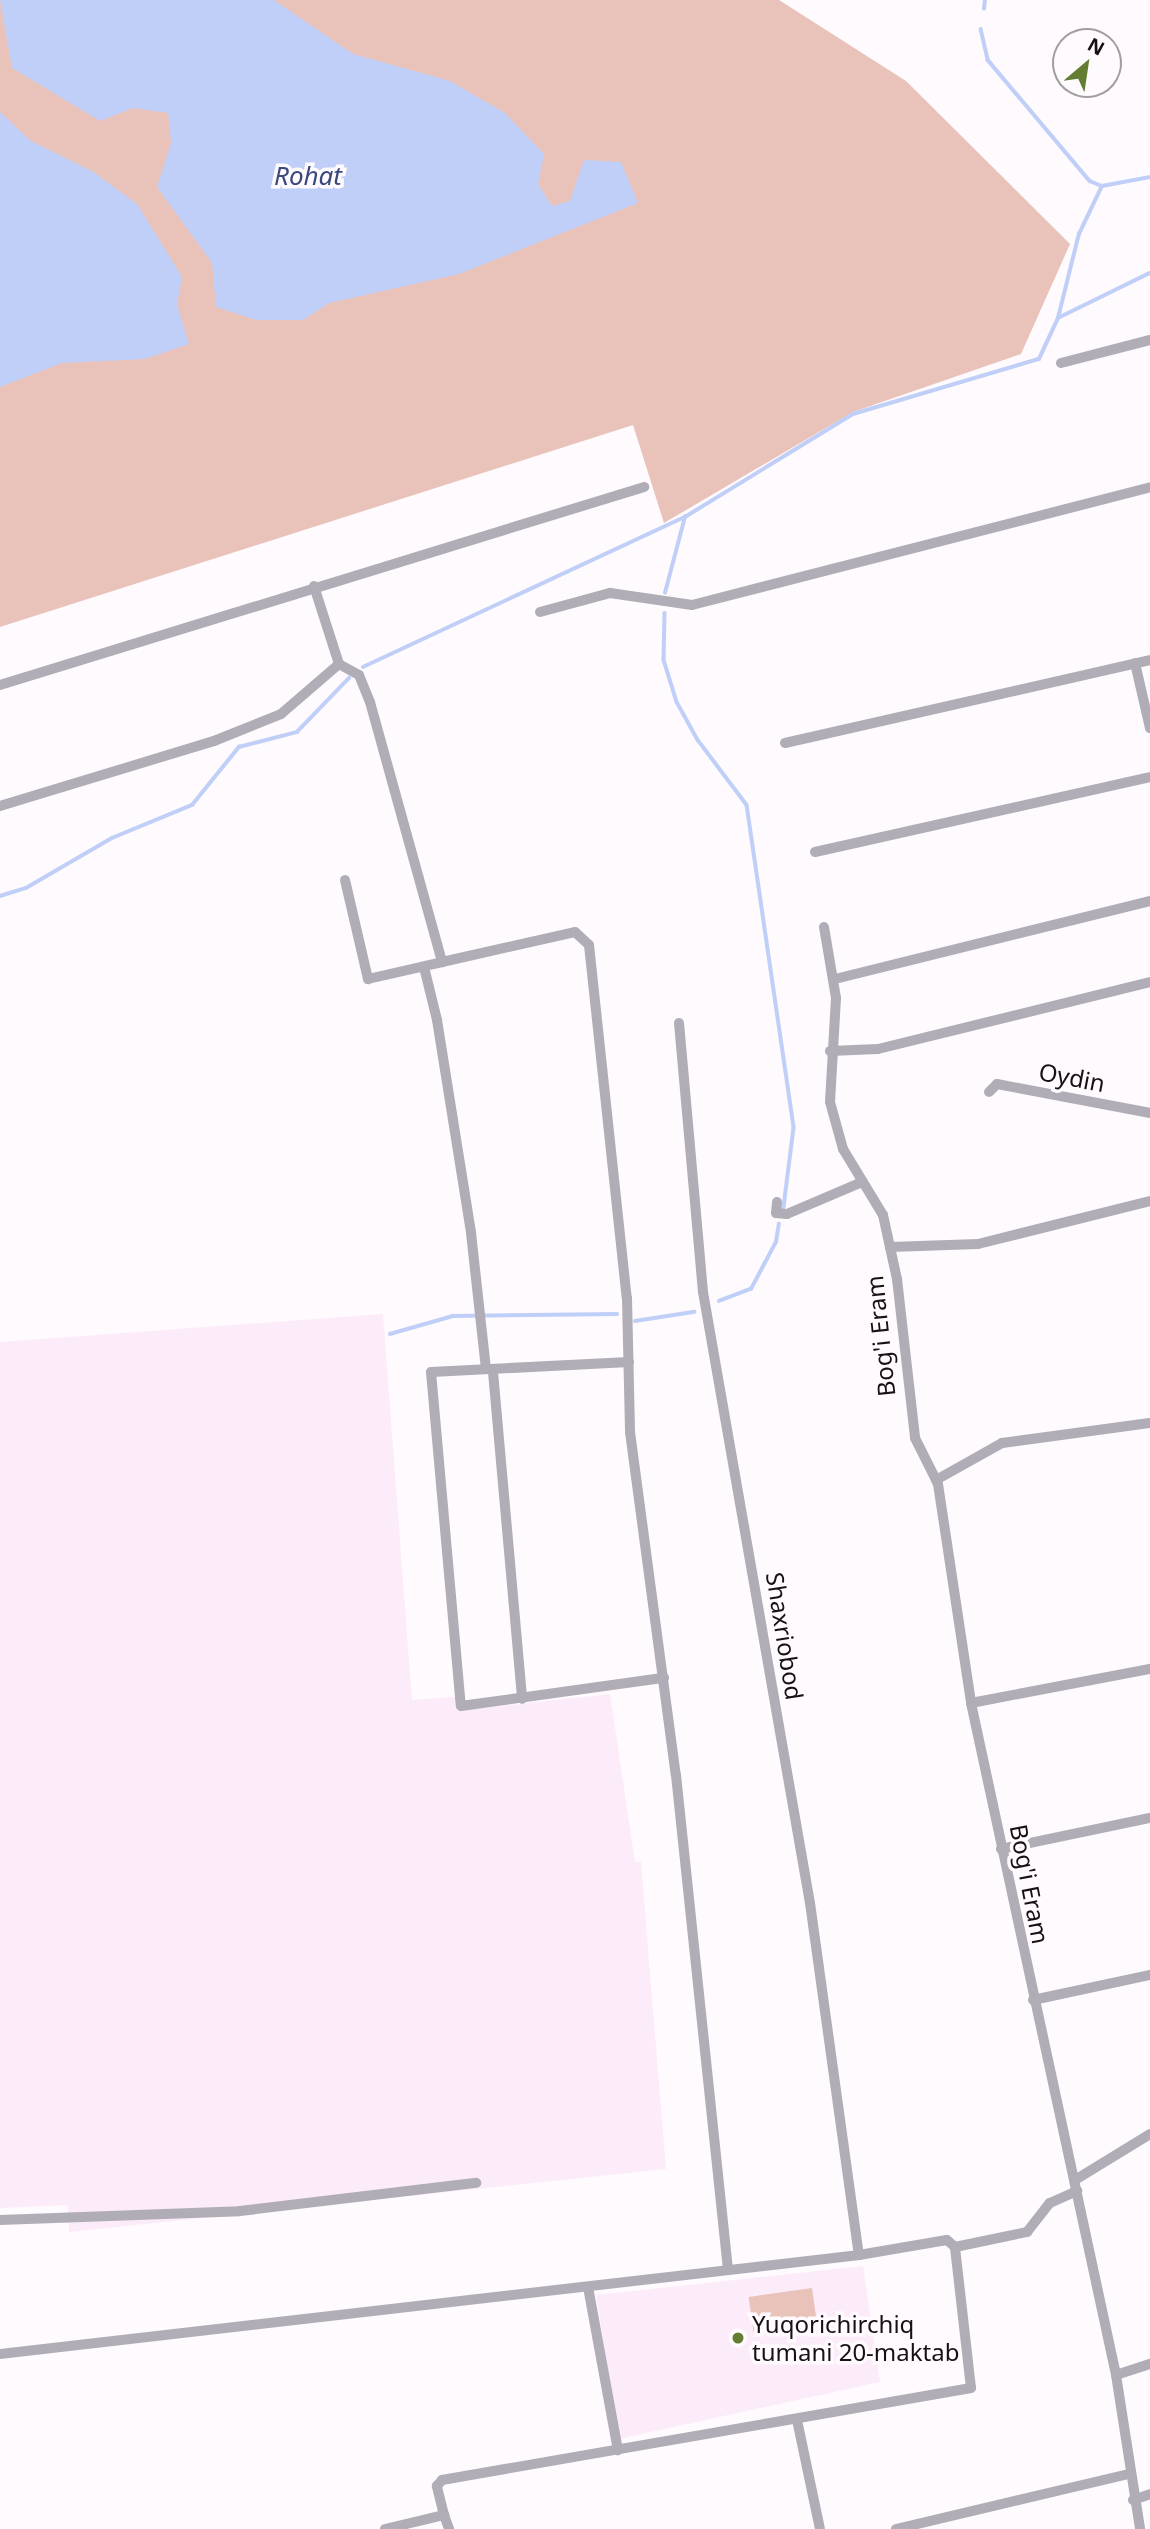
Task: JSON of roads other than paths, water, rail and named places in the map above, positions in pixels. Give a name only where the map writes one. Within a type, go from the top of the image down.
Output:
[{"type":"street","points":[[1061,363],[1150,340]]},
{"type":"street","points":[[0,685],[314,586],[644,487]]},
{"type":"street","points":[[540,612],[610,593],[692,605],[1150,487]]},
{"type":"street","points":[[314,586],[339,664],[359,675],[370,702],[442,962]]},
{"type":"street","points":[[785,743],[1150,660]]},
{"type":"street","points":[[1135,663],[1150,728]]},
{"type":"street","points":[[0,806],[214,741],[281,714],[339,664]]},
{"type":"street","points":[[815,852],[1150,777]]},
{"type":"street","points":[[345,880],[368,979],[575,932],[587,940],[627,1298],[630,1432],[664,1678],[729,2268]]},
{"type":"street","points":[[835,979],[1150,901]]},
{"type":"street","name":"Bog'i Eram","points":[[824,927],[835,979],[830,1102],[843,1149],[883,1214],[890,1247],[915,1438],[936,1480],[971,1703],[1116,2375],[1128,2474],[1140,2529]]},
{"type":"street","points":[[424,967],[437,1020],[490,1370],[522,1699]]},
{"type":"street","points":[[831,1051],[878,1049],[1150,982]]},
{"type":"street","name":"Shaxriobod","points":[[679,1023],[703,1292],[810,1903],[859,2255]]},
{"type":"street","name":"Oydin","points":[[989,1092],[997,1084],[1150,1113]]},
{"type":"street","points":[[777,1202],[776,1213],[787,1214],[862,1182]]},
{"type":"street","points":[[890,1247],[978,1244],[1150,1201]]},
{"type":"street","points":[[629,1362],[431,1373],[461,1706],[664,1678]]},
{"type":"street","points":[[936,1480],[1002,1443],[1150,1423]]},
{"type":"street","points":[[971,1703],[1150,1669]]},
{"type":"street","points":[[1001,1849],[1150,1818]]},
{"type":"street","points":[[1033,2000],[1150,1975]]},
{"type":"street","points":[[955,2247],[1027,2232],[1050,2203],[1150,2134]]},
{"type":"street","points":[[0,2220],[240,2211],[476,2183]]},
{"type":"street","points":[[0,2354],[859,2255],[947,2240],[955,2247],[971,2388],[442,2480],[437,2486],[449,2529]]},
{"type":"street","points":[[588,2287],[618,2450]]},
{"type":"street","points":[[1116,2375],[1150,2364]]},
{"type":"street","points":[[797,2420],[820,2529]]},
{"type":"street","points":[[896,2529],[1128,2474]]},
{"type":"street","points":[[1133,2500],[1150,2494]]},
{"type":"street","points":[[385,2529],[444,2515]]},
{"type":"water","name":"Rohat","points":[[0,0],[274,0],[353,54],[450,81],[505,113],[544,154],[538,184],[552,206],[570,201],[584,160],[621,162],[638,203],[459,274],[329,303],[303,320],[256,320],[216,307],[212,263],[157,187],[171,143],[168,113],[133,108],[100,121],[12,68]]},
{"type":"water","points":[[0,112],[31,141],[92,171],[137,204],[182,277],[177,305],[189,344],[145,359],[62,363],[0,387]]},
{"type":"waterway","points":[[984,9],[985,0]]},
{"type":"waterway","points":[[981,29],[988,60],[1090,181],[1102,186],[1150,177]]},
{"type":"waterway","points":[[363,667],[685,517],[853,414],[1039,359],[1058,318],[1079,234],[1102,186]]},
{"type":"waterway","points":[[1058,318],[1150,273]]},
{"type":"waterway","points":[[665,593],[685,517]]},
{"type":"waterway","points":[[665,613],[664,660],[677,702],[698,740],[747,805],[794,1128],[784,1207]]},
{"type":"waterway","points":[[0,896],[26,888],[112,838],[192,805],[239,747],[297,732],[349,678]]},
{"type":"waterway","points":[[719,1301],[751,1289],[776,1242],[779,1224]]},
{"type":"waterway","points":[[635,1321],[694,1312]]},
{"type":"waterway","points":[[390,1334],[453,1316],[617,1314]]},
{"type":"place","name":"Yuqorichirchiq tumani 20-maktab","points":[[738,2338]]}]
